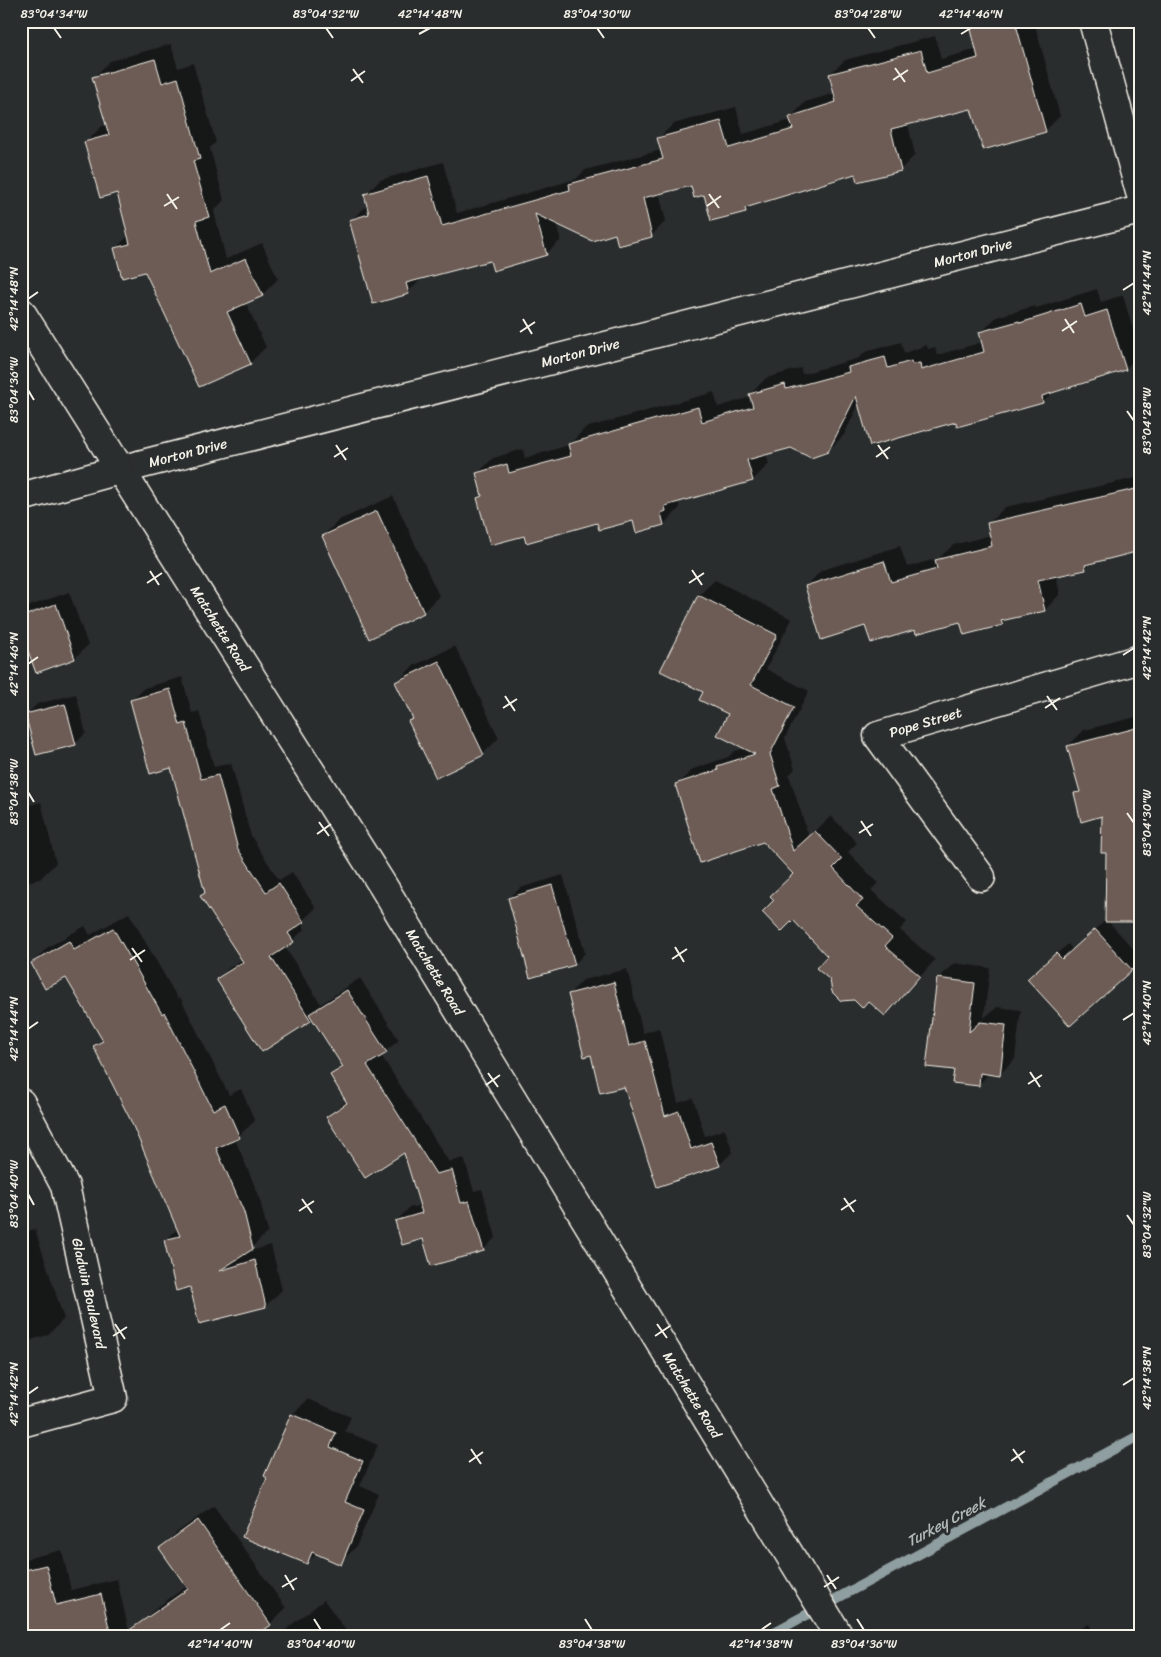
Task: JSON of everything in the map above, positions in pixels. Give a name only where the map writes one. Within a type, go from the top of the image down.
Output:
[{"type":"street","points":[[1093,21],[1140,192]]},
{"type":"street","name":"Morton Drive","points":[[21,497],[119,470],[1140,210]]},
{"type":"street","name":"Matchette Road","points":[[21,312],[383,886],[839,1636]]},
{"type":"street","name":"Pope Street","points":[[981,877],[878,736],[1140,659]]},
{"type":"street","name":"Gladwin Boulevard","points":[[21,1103],[65,1186],[113,1398],[21,1423]]},
{"type":"building","points":[[969,21],[1015,21],[1046,132],[983,150],[971,109],[891,129],[901,171],[857,182],[855,174],[745,208],[746,212],[711,221],[704,195],[694,198],[691,186],[643,198],[652,237],[618,246],[615,234],[592,241],[535,214],[547,255],[493,271],[490,261],[406,283],[409,294],[373,304],[349,220],[369,214],[364,194],[428,176],[442,226],[570,190],[569,184],[663,159],[657,138],[721,121],[729,148],[793,129],[789,117],[836,102],[829,74],[921,50],[927,73],[978,58]]},
{"type":"building","points":[[155,59],[162,83],[178,78],[200,159],[193,161],[209,217],[196,221],[210,274],[246,258],[263,296],[227,312],[251,364],[199,387],[145,272],[122,278],[114,248],[130,244],[117,193],[100,198],[84,142],[109,135],[92,77]]},
{"type":"building","points":[[1081,304],[1085,317],[1107,310],[1126,370],[1042,396],[1043,403],[957,427],[956,422],[870,446],[856,396],[828,452],[811,458],[791,448],[747,460],[753,481],[665,506],[666,511],[661,513],[664,525],[636,533],[633,521],[599,530],[597,523],[526,543],[524,536],[490,545],[477,498],[482,496],[476,473],[507,464],[509,473],[571,456],[568,444],[698,407],[702,422],[753,407],[749,394],[785,384],[786,389],[849,372],[848,367],[885,357],[888,368],[911,361],[912,364],[920,363],[921,370],[984,352],[979,332],[1019,321],[1020,323]]},
{"type":"building","points":[[1140,488],[1140,551],[1085,565],[1086,570],[1038,580],[1045,611],[1001,621],[1003,625],[964,635],[960,622],[916,634],[915,630],[871,643],[865,626],[821,640],[805,586],[884,561],[891,582],[937,569],[935,560],[992,546],[987,523]]},
{"type":"building","points":[[377,511],[424,613],[369,639],[322,536]]},
{"type":"building","points":[[698,595],[777,635],[751,685],[794,707],[770,754],[780,786],[773,789],[793,851],[815,831],[842,859],[833,868],[863,900],[856,906],[892,938],[885,946],[920,976],[885,1016],[868,1001],[862,1008],[854,1000],[841,1001],[832,992],[830,980],[816,968],[827,956],[793,920],[781,932],[762,912],[774,900],[770,896],[793,874],[763,842],[700,863],[675,784],[718,770],[717,766],[755,754],[717,735],[728,714],[699,700],[703,692],[660,671]]},
{"type":"building","points":[[56,604],[75,659],[36,673],[28,651],[21,654],[21,617]]},
{"type":"building","points":[[439,661],[484,755],[436,778],[408,721],[413,719],[395,682]]},
{"type":"building","points":[[170,689],[180,725],[186,723],[201,779],[218,775],[238,849],[266,892],[279,883],[304,922],[288,933],[294,942],[271,957],[311,1021],[262,1052],[216,979],[243,962],[200,896],[205,893],[171,768],[150,774],[130,700]]},
{"type":"building","points":[[65,704],[76,745],[36,755],[25,714]]},
{"type":"building","points":[[1140,727],[1140,922],[1105,922],[1106,853],[1101,853],[1102,816],[1081,822],[1074,793],[1080,792],[1067,746]]},
{"type":"building","points":[[552,885],[575,965],[530,978],[508,898]]},
{"type":"building","points":[[113,928],[162,1014],[164,1012],[213,1110],[225,1104],[240,1138],[216,1148],[244,1212],[253,1249],[219,1271],[255,1260],[266,1307],[199,1324],[190,1287],[176,1291],[164,1240],[180,1236],[130,1119],[93,1046],[103,1041],[66,978],[45,989],[31,963],[69,941],[74,950]]},
{"type":"building","points":[[1095,929],[1132,970],[1070,1026],[1027,979],[1056,953],[1062,959]]},
{"type":"building","points":[[937,978],[975,983],[969,1032],[980,1022],[1006,1025],[1000,1076],[980,1073],[979,1086],[952,1083],[954,1070],[926,1067]]},
{"type":"building","points":[[614,982],[629,1046],[645,1041],[665,1116],[679,1111],[691,1149],[711,1142],[720,1166],[657,1187],[624,1087],[600,1093],[591,1055],[584,1057],[568,994]]},
{"type":"building","points":[[347,990],[387,1053],[367,1065],[436,1174],[452,1170],[461,1203],[469,1201],[484,1251],[431,1266],[423,1239],[402,1245],[395,1221],[422,1213],[404,1153],[365,1178],[326,1117],[347,1103],[330,1075],[343,1067],[309,1014]]},
{"type":"building","points":[[291,1414],[336,1433],[330,1447],[363,1461],[345,1502],[364,1510],[341,1565],[312,1552],[307,1564],[242,1537],[267,1478],[264,1476]]},
{"type":"building","points":[[198,1520],[271,1625],[256,1636],[121,1636],[188,1589],[159,1548]]},
{"type":"building","points":[[46,1565],[56,1605],[101,1594],[111,1636],[21,1636],[21,1571]]},
{"type":"waterway","name":"Turkey Creek","points":[[767,1636],[1140,1435]]}]
